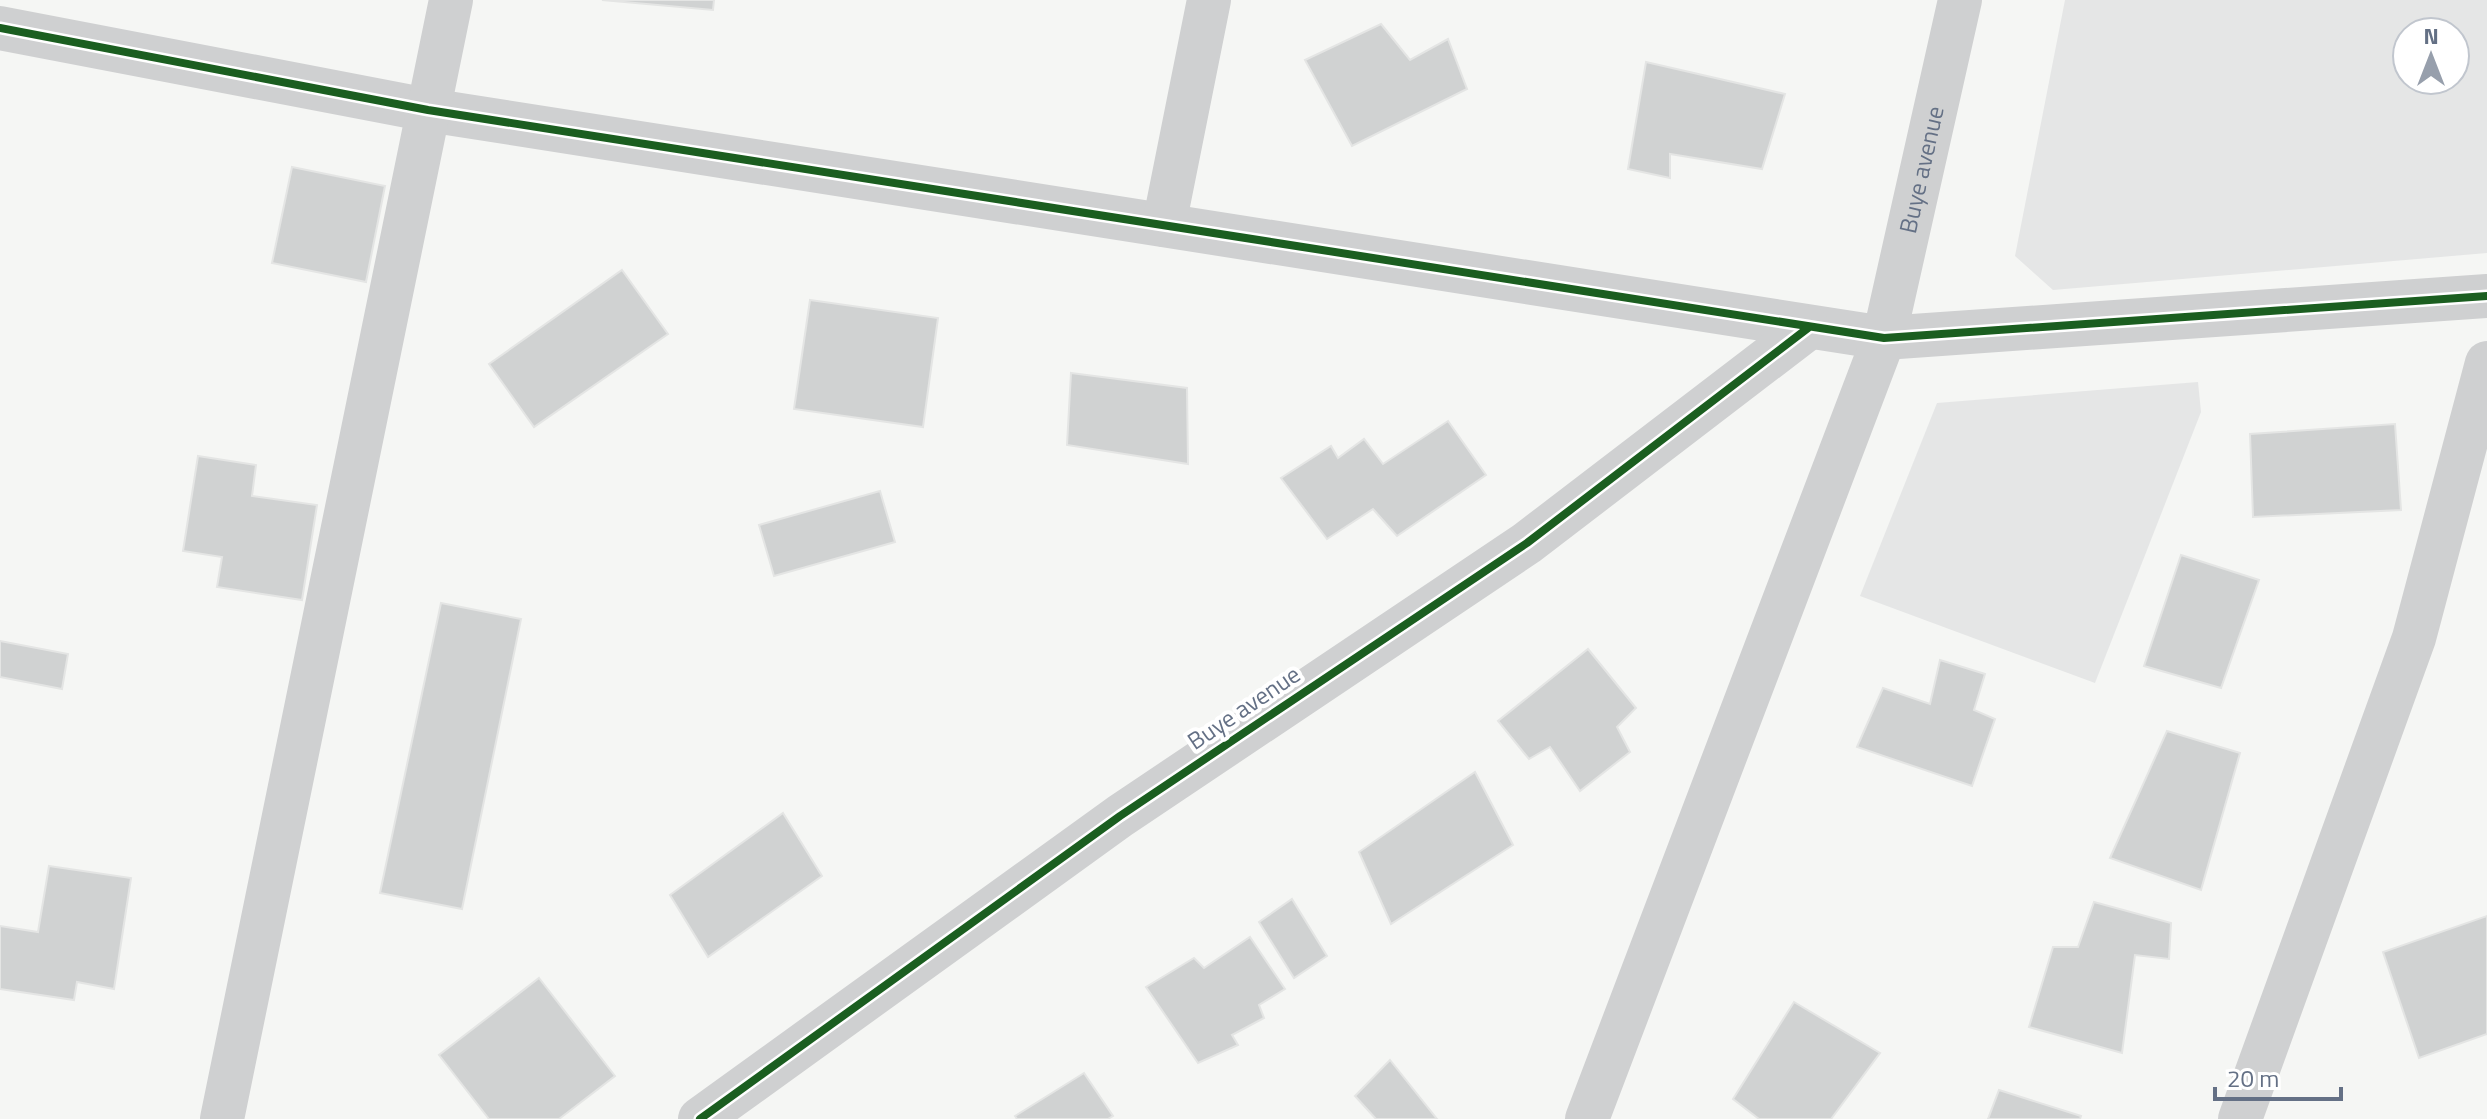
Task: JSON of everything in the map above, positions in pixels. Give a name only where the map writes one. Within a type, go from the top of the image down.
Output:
[{"type":"street","points":[[222,1119],[451,0]]},
{"type":"street","points":[[1164,225],[1209,0]]},
{"type":"street","name":"Buye avenue","points":[[1587,1119],[1884,338],[1960,0]]},
{"type":"street","points":[[0,28],[428,110],[1884,338],[2487,296]]},
{"type":"street","name":"Buye avenue","points":[[700,1119],[1120,816],[1527,543],[1808,328]]},
{"type":"street","points":[[2240,1119],[2414,638],[2487,363]]},
{"type":"shaded area","points":[[2065,0],[2487,0],[2487,253],[2053,290],[2015,256]]},
{"type":"shaded area","points":[[2198,382],[2201,412],[2095,683],[1860,596],[1937,403]]},
{"type":"building","points":[[602,0],[714,0],[713,10]]},
{"type":"building","points":[[1381,24],[1410,60],[1448,39],[1467,89],[1352,146],[1305,60]]},
{"type":"building","points":[[1646,62],[1785,94],[1762,169],[1670,154],[1670,178],[1628,169]]},
{"type":"building","points":[[292,167],[385,186],[366,282],[272,263]]},
{"type":"building","points":[[622,270],[668,334],[534,427],[489,364]]},
{"type":"building","points":[[810,300],[938,318],[923,427],[794,409]]},
{"type":"building","points":[[1071,373],[1187,388],[1188,464],[1067,445]]},
{"type":"building","points":[[1448,421],[1486,475],[1397,536],[1373,509],[1327,539],[1281,478],[1331,446],[1338,458],[1364,439],[1383,464]]},
{"type":"building","points":[[2395,424],[2401,510],[2253,517],[2250,434]]},
{"type":"building","points":[[198,456],[256,465],[252,496],[317,505],[302,600],[217,587],[222,557],[183,551]]},
{"type":"building","points":[[880,491],[895,542],[774,576],[759,525]]},
{"type":"building","points":[[2181,555],[2259,580],[2221,688],[2144,666]]},
{"type":"building","points":[[441,603],[521,619],[462,909],[380,893]]},
{"type":"building","points":[[0,641],[68,654],[62,689],[0,677]]},
{"type":"building","points":[[1588,649],[1636,708],[1617,727],[1630,752],[1580,791],[1550,747],[1529,759],[1498,721]]},
{"type":"building","points":[[1940,660],[1985,674],[1974,710],[1995,719],[1972,786],[1857,747],[1883,688],[1930,704]]},
{"type":"building","points":[[2167,731],[2240,753],[2201,890],[2110,858]]},
{"type":"building","points":[[1475,772],[1513,845],[1391,924],[1359,852]]},
{"type":"building","points":[[783,813],[822,876],[708,957],[670,895]]},
{"type":"building","points":[[49,866],[131,878],[114,989],[77,982],[74,1000],[0,989],[0,926],[38,932]]},
{"type":"building","points":[[1292,899],[1327,956],[1294,978],[1259,922]]},
{"type":"building","points":[[2094,902],[2171,923],[2169,959],[2135,955],[2122,1053],[2029,1027],[2053,947],[2078,947]]},
{"type":"building","points":[[2487,916],[2487,1034],[2419,1058],[2383,952]]},
{"type":"building","points":[[1250,937],[1285,989],[1259,1005],[1264,1018],[1232,1035],[1238,1045],[1198,1063],[1146,987],[1194,958],[1204,968]]},
{"type":"building","points":[[539,978],[615,1076],[559,1119],[489,1119],[439,1055]]},
{"type":"building","points":[[1794,1002],[1880,1053],[1831,1119],[1759,1119],[1733,1099]]},
{"type":"building","points":[[1390,1060],[1437,1119],[1376,1119],[1355,1096]]},
{"type":"building","points":[[1084,1073],[1113,1116],[1108,1119],[1017,1119],[1015,1116]]},
{"type":"building","points":[[1999,1090],[2081,1116],[2080,1119],[1988,1119]]},
{"type":"cycle path","points":[[0,28],[428,110],[1884,338],[2487,296]]},
{"type":"cycle path","points":[[700,1119],[1120,816],[1527,543],[1808,328]]}]
